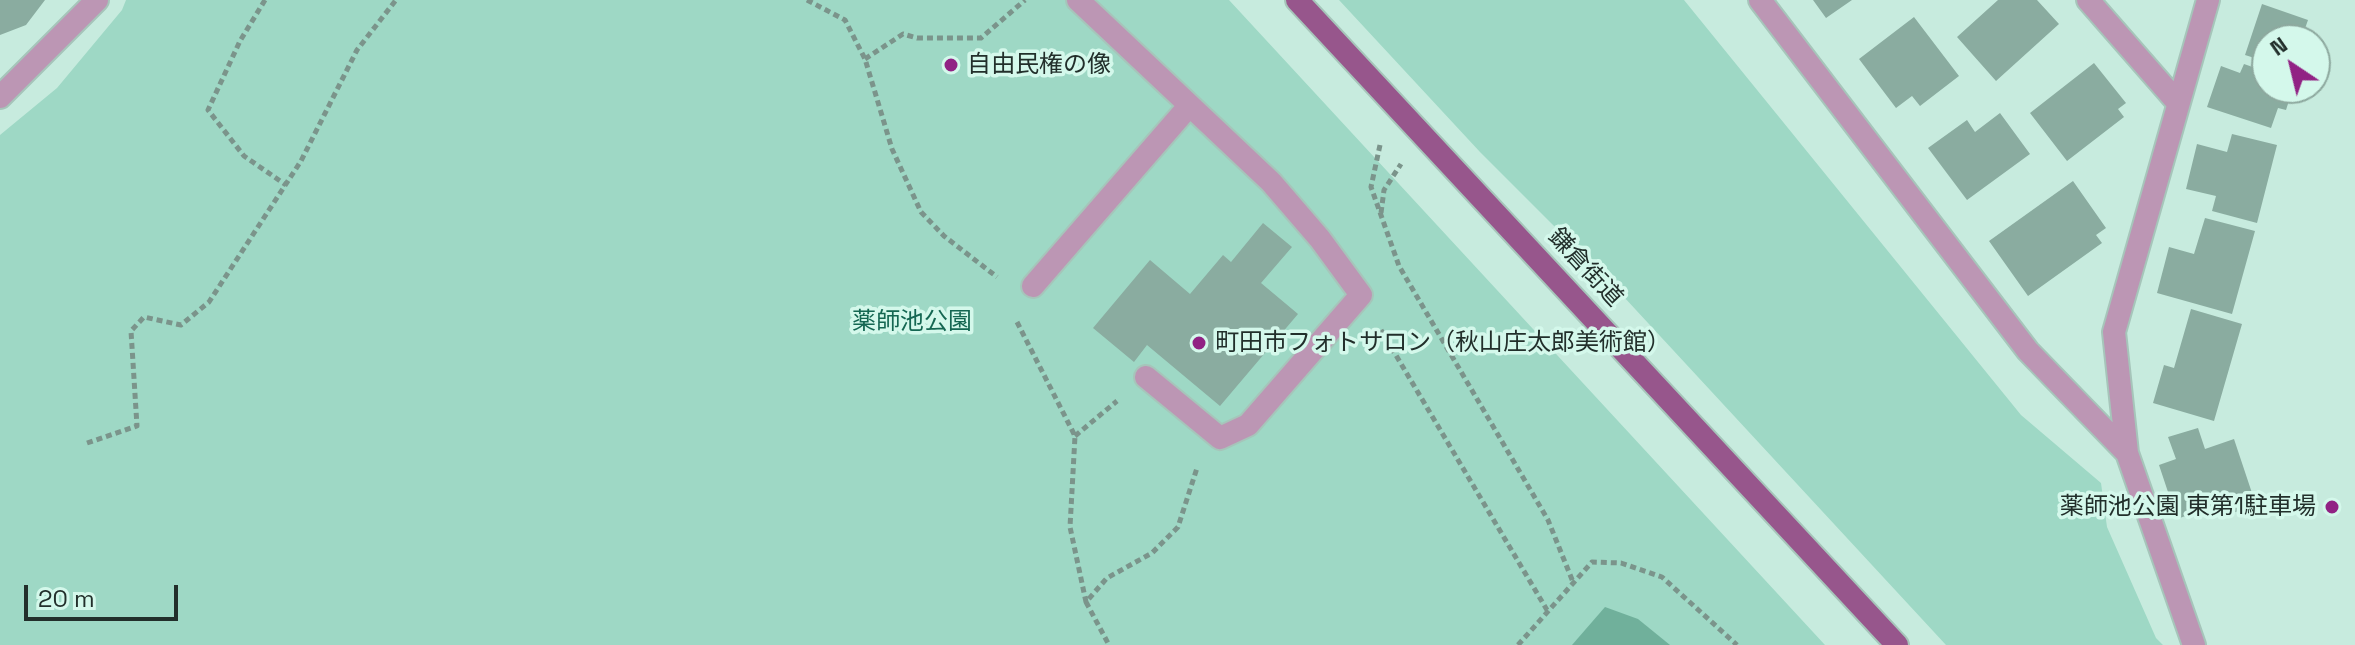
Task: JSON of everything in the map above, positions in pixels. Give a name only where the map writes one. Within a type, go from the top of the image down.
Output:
[{"type":"main road","name":"鎌倉街道","points":[[1297,0],[1897,645]]},
{"type":"street","points":[[0,97],[9,81],[97,0]]},
{"type":"street","points":[[1078,0],[1271,182],[1320,239],[1361,295],[1248,425],[1220,438],[1146,377]]},
{"type":"street","points":[[1760,0],[2028,351],[2127,453]]},
{"type":"street","points":[[2088,0],[2178,103]]},
{"type":"street","points":[[2194,645],[2127,453],[2114,332],[2208,0]]},
{"type":"street","points":[[1028,292],[1189,106]]},
{"type":"path","points":[[265,0],[240,41],[208,110],[244,156],[286,185]]},
{"type":"path","points":[[87,443],[137,426],[131,331],[144,317],[181,325],[209,302],[286,185],[357,50],[396,0]]},
{"type":"path","points":[[807,0],[845,20],[865,59],[892,149],[921,212],[944,236],[1028,292],[1016,320],[1075,436],[1070,527],[1086,602],[1109,645]]},
{"type":"path","points":[[865,59],[903,34],[917,38],[981,38],[1025,0]]},
{"type":"path","points":[[1398,109],[1377,152],[1371,187],[1399,266],[1548,520],[1573,582]]},
{"type":"path","points":[[1381,214],[1384,190],[1421,133]]},
{"type":"path","points":[[1361,295],[1547,610]]},
{"type":"path","points":[[1075,436],[1146,377]]},
{"type":"path","points":[[1086,602],[1107,578],[1152,553],[1178,527],[1196,468],[1220,438]]},
{"type":"path","points":[[1518,645],[1592,562],[1621,563],[1662,577],[1737,645]]},
{"type":"green space","name":"薬師池公園","points":[[126,0],[1229,0],[1825,645],[0,645],[0,135],[57,88],[122,10]]},
{"type":"green space","points":[[1339,0],[1684,0],[2021,415],[2101,483],[2107,527],[2156,638],[2163,645],[1946,645],[1611,283],[1480,152]]},
{"type":"shaded area","points":[[1605,607],[1638,619],[1670,645],[1572,645]]},
{"type":"building","points":[[0,0],[45,0],[26,25],[0,35]]},
{"type":"building","points":[[1813,0],[1852,0],[1826,18]]},
{"type":"building","points":[[1998,0],[2037,0],[2059,24],[1996,81],[1957,37]]},
{"type":"building","points":[[2262,4],[2308,20],[2307,24],[2255,24]]},
{"type":"building","points":[[1914,17],[1959,76],[1920,106],[1912,96],[1896,108],[1859,59]]},
{"type":"building","points":[[2251,37],[2251,57],[2245,55]]},
{"type":"building","points":[[2094,63],[2126,103],[2118,109],[2124,117],[2067,161],[2030,113]]},
{"type":"building","points":[[2244,64],[2251,66],[2251,104],[2288,104],[2286,110],[2278,108],[2271,128],[2207,107],[2221,66],[2240,73]]},
{"type":"building","points":[[2000,113],[2030,154],[1967,200],[1928,148],[1967,120],[1975,132]]},
{"type":"building","points":[[2232,134],[2277,145],[2257,223],[2212,211],[2216,196],[2186,189],[2197,144],[2227,152]]},
{"type":"building","points":[[2073,181],[2106,228],[2096,235],[2102,243],[2028,296],[1989,241]]},
{"type":"building","points":[[2205,218],[2255,231],[2232,314],[2157,293],[2169,247],[2194,254]]},
{"type":"building","points":[[1263,223],[1292,247],[1261,283],[1298,314],[1220,406],[1147,345],[1134,362],[1093,328],[1150,260],[1190,294],[1223,255],[1231,262]]},
{"type":"building","points":[[2191,309],[2242,324],[2214,421],[2153,403],[2164,365],[2174,368]]},
{"type":"building","points":[[2198,428],[2205,449],[2234,439],[2252,493],[2241,497],[2245,509],[2220,517],[2216,505],[2177,519],[2159,465],[2176,459],[2168,437]]},
{"type":"place","name":"自由民権の像","points":[[951,65]]},
{"type":"place","name":"町田市フォトサロン（秋山庄太郎美術館）","points":[[1199,343]]},
{"type":"place","name":"薬師池公園 東第1駐車場","points":[[2332,507]]}]
